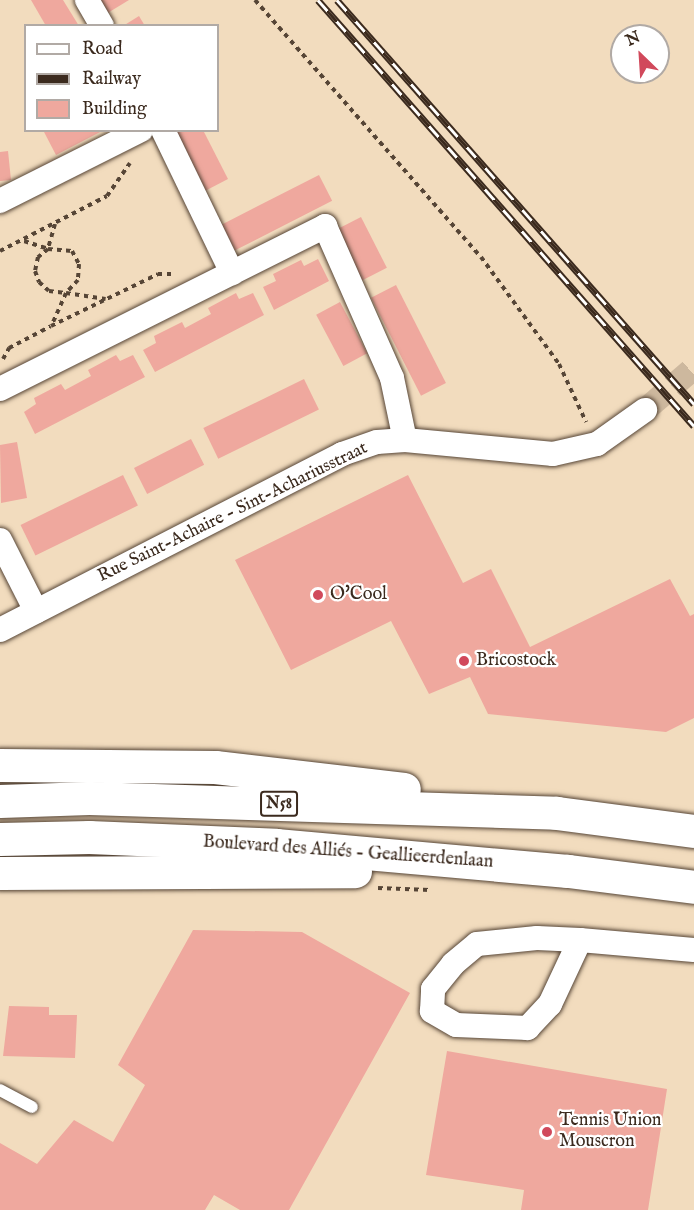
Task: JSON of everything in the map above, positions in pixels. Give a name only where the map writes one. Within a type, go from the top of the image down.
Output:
[{"type":"highway","points":[[10,762],[215,767],[408,789],[557,813]]},
{"type":"highway","name":"N58","points":[[0,801],[89,798],[557,813],[694,831]]},
{"type":"highway","name":"Boulevard des Alliés - Geallieerdenlaan","points":[[0,839],[100,838],[413,856],[694,887]]},
{"type":"highway","points":[[0,873],[358,871],[413,856]]},
{"type":"street","points":[[87,0],[101,24]]},
{"type":"street","points":[[0,201],[137,132]]},
{"type":"street","points":[[164,132],[232,273]]},
{"type":"street","points":[[0,389],[325,226],[392,378],[405,440]]},
{"type":"street","name":"Rue Saint-Achaire - Sint-Achariusstraat","points":[[0,630],[342,454],[377,442],[405,440],[553,454],[597,444],[645,410]]},
{"type":"street","points":[[0,540],[36,611]]},
{"type":"street","points":[[580,940],[550,1004],[528,1028],[456,1025],[432,1011],[433,989],[453,964],[477,944],[537,938],[580,940],[694,950]]},
{"type":"lane","points":[[0,1090],[32,1107]]},
{"type":"path","points":[[255,0],[481,257],[559,364],[597,444]]},
{"type":"path","points":[[0,251],[107,196],[133,158]]},
{"type":"path","points":[[56,223],[48,249],[38,257],[35,271],[39,282],[49,291],[107,299]]},
{"type":"path","points":[[23,241],[48,249],[72,251],[79,264],[78,280],[66,292],[51,326]]},
{"type":"path","points":[[0,365],[9,348],[51,326],[159,274],[180,274]]},
{"type":"building","points":[[31,0],[63,0],[78,24],[45,24]]},
{"type":"building","points":[[97,0],[129,0],[106,14]]},
{"type":"building","points":[[139,16],[144,24],[126,24]]},
{"type":"building","points":[[44,132],[100,132],[56,155]]},
{"type":"building","points":[[173,132],[204,132],[228,179],[203,192]]},
{"type":"building","points":[[8,151],[11,180],[0,181],[0,152]]},
{"type":"building","points":[[319,175],[332,201],[234,251],[221,225]]},
{"type":"building","points":[[361,217],[387,268],[361,281],[335,230]]},
{"type":"building","points":[[318,259],[329,281],[274,310],[263,287],[276,281],[273,274],[301,260],[304,266]]},
{"type":"building","points":[[396,285],[446,383],[421,396],[371,298]]},
{"type":"building","points":[[236,293],[239,299],[253,293],[264,315],[155,372],[143,350],[156,343],[154,336],[182,322],[185,328],[211,314],[208,308]]},
{"type":"building","points":[[340,302],[367,353],[343,366],[316,315]]},
{"type":"building","points":[[116,355],[120,361],[133,355],[145,377],[35,434],[24,412],[36,404],[34,398],[61,384],[65,390],[91,376],[88,370]]},
{"type":"building","points":[[304,379],[319,410],[218,459],[203,428]]},
{"type":"building","points":[[191,439],[204,465],[147,494],[134,468]]},
{"type":"building","points":[[17,442],[27,498],[1,503],[0,445]]},
{"type":"building","points":[[123,475],[138,506],[35,556],[21,525]]},
{"type":"building","points":[[408,475],[463,583],[491,569],[530,647],[670,579],[690,616],[694,614],[694,718],[666,732],[488,714],[470,677],[429,694],[391,621],[291,670],[235,560]]},
{"type":"building","points":[[193,930],[302,932],[410,993],[289,1210],[240,1210],[214,1195],[205,1210],[0,1210],[0,1143],[37,1164],[74,1120],[113,1142],[145,1085],[118,1065]]},
{"type":"building","points":[[9,1006],[49,1007],[49,1015],[77,1015],[75,1058],[3,1056]]},
{"type":"building","name":"Tennis Union Mouscron","points":[[447,1051],[667,1089],[648,1210],[521,1210],[524,1190],[426,1175]]},
{"type":"tunnel","points":[[645,410],[694,368]]},
{"type":"railway","points":[[318,0],[694,426]]},
{"type":"railway","points":[[337,0],[694,404]]},
{"type":"place","name":"O'Cool","points":[[318,595]]},
{"type":"place","name":"Bricostock","points":[[464,661]]},
{"type":"place","name":"Tennis Union Mouscron","points":[[547,1132]]}]
